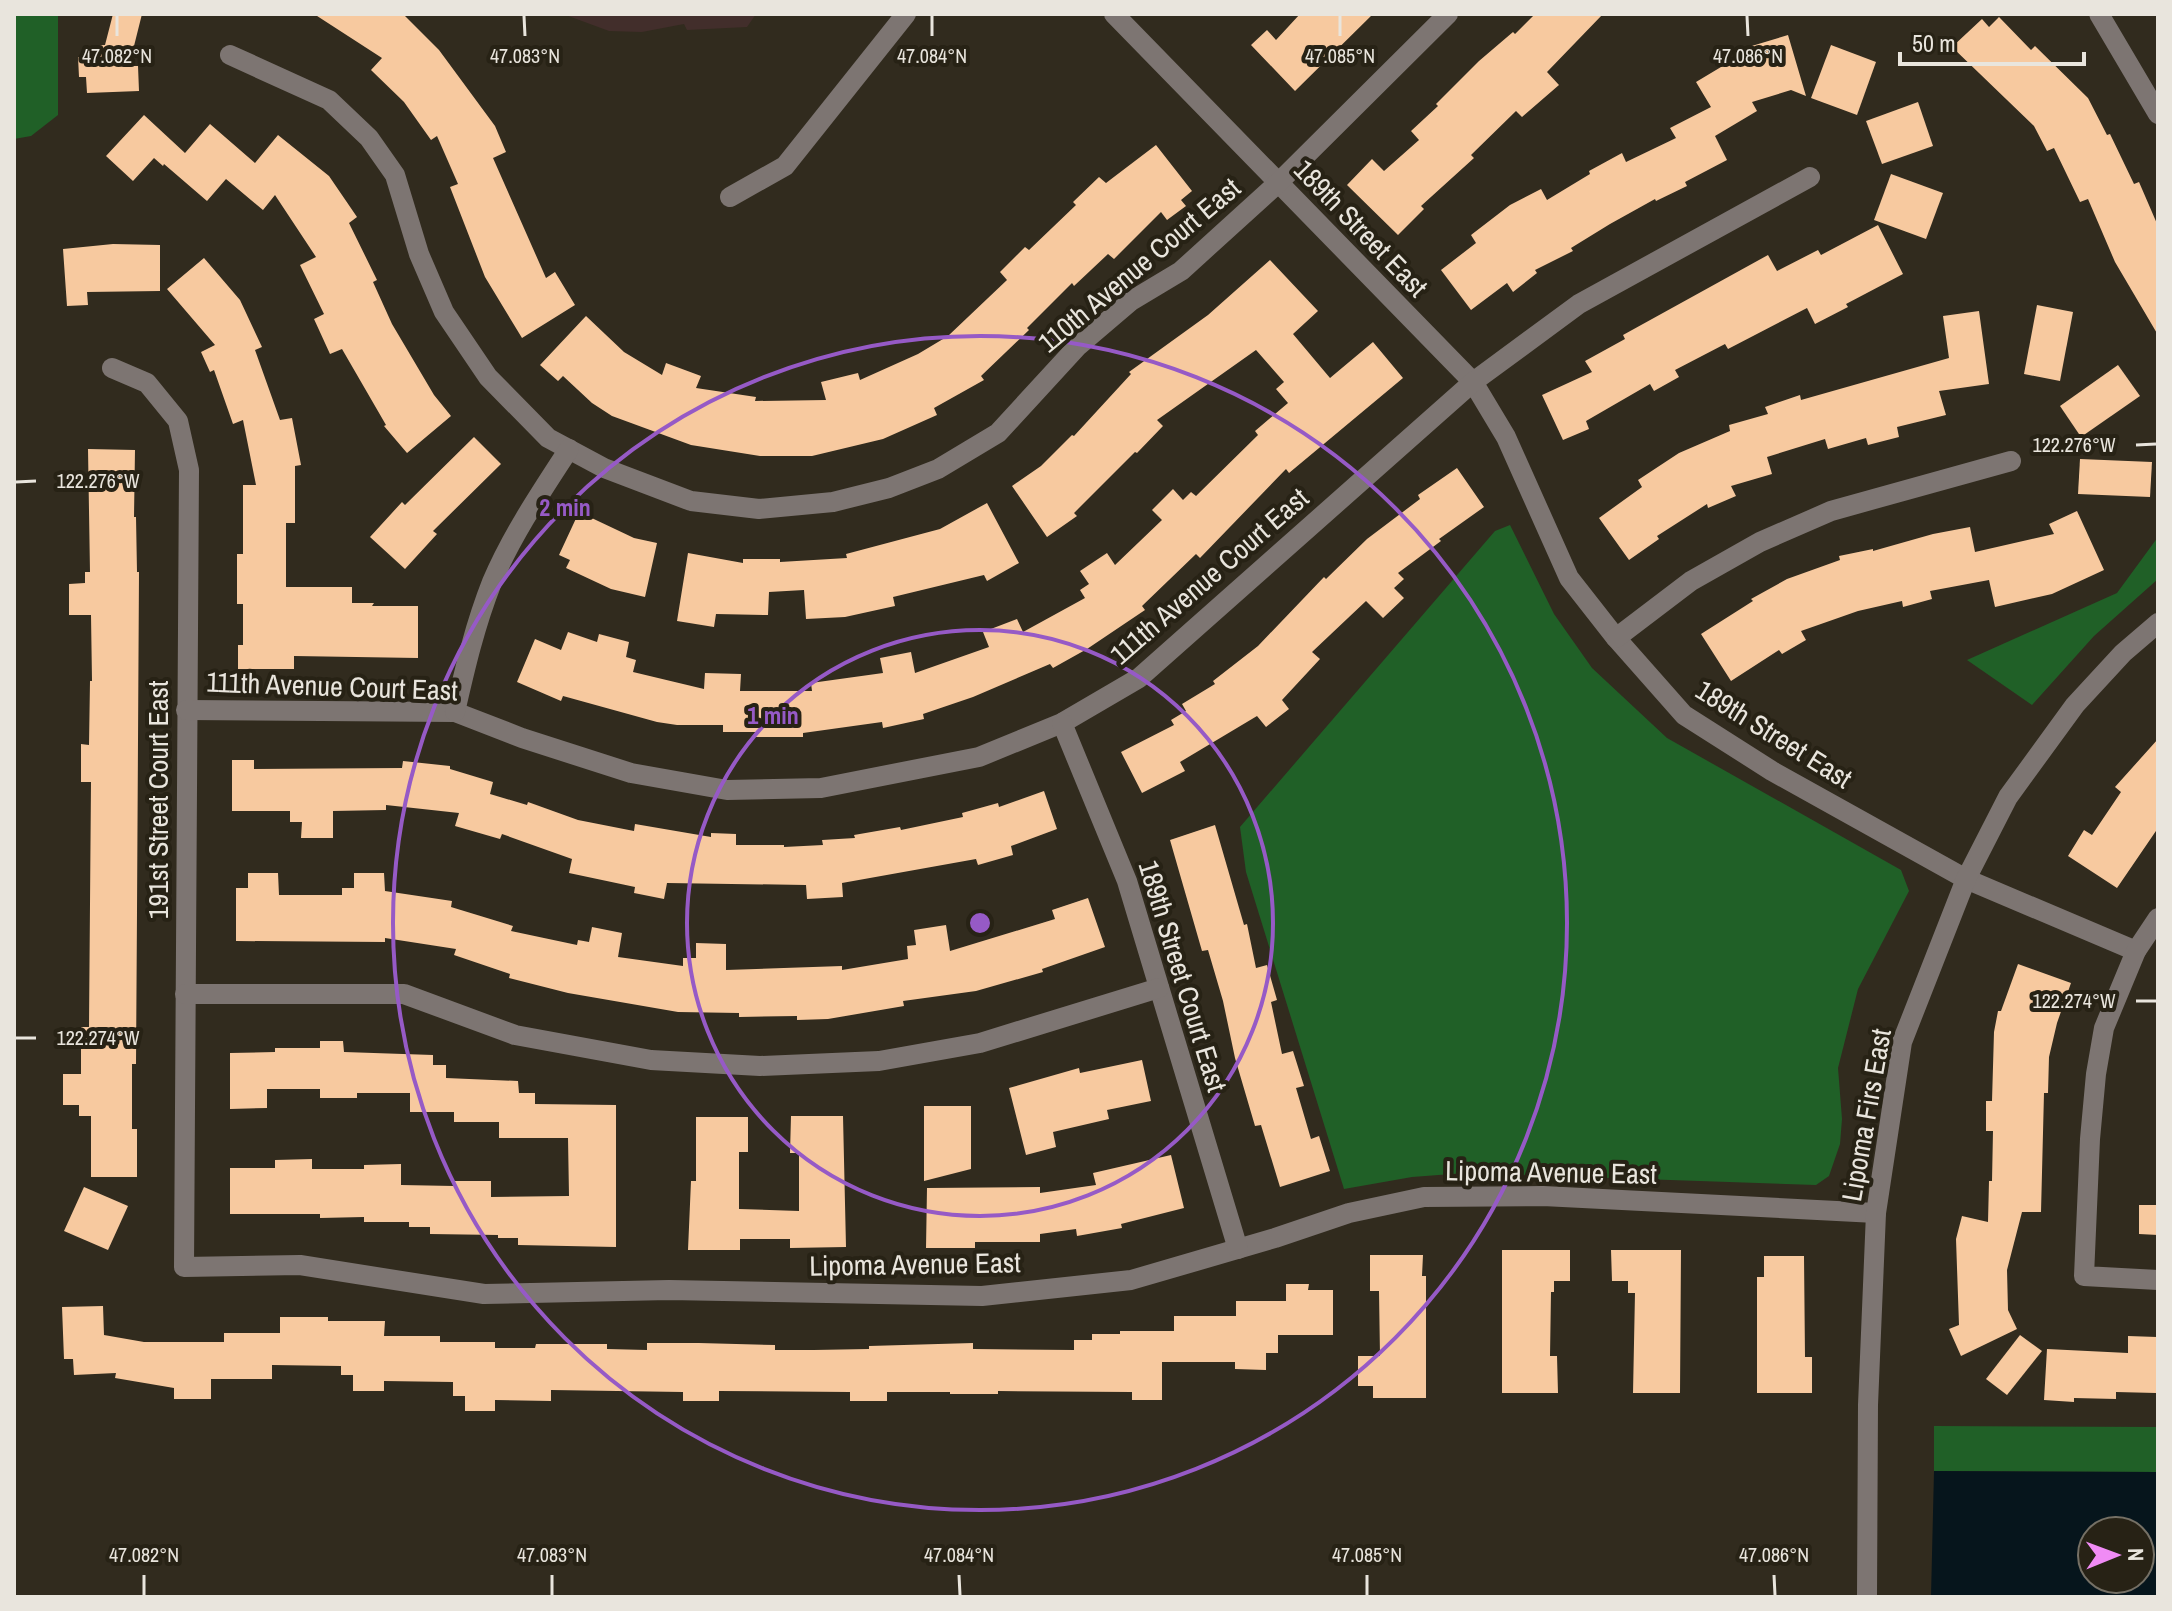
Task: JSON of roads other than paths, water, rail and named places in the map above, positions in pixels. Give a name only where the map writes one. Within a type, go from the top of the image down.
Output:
[{"type":"street","points":[[730,197],[785,166],[906,14]]},
{"type":"street","name":"189th Street East","points":[[1114,14],[1473,382],[1506,437],[1569,578],[1616,638],[1684,715],[1772,771],[1966,879],[2136,951]]},
{"type":"street","name":"110th Avenue Court East","points":[[230,55],[329,100],[369,138],[395,175],[419,254],[444,312],[488,377],[548,438],[604,468],[691,501],[759,509],[833,502],[889,488],[938,469],[998,433],[1077,347],[1131,301],[1181,271],[1278,183],[1448,14]]},
{"type":"street","points":[[2099,14],[2158,114]]},
{"type":"street","name":"111th Avenue Court East","points":[[186,710],[455,712],[522,738],[631,773],[727,790],[821,788],[979,757],[1062,723],[1139,678],[1473,382],[1579,304],[1810,177]]},
{"type":"street","name":"191st Street Court East","points":[[112,368],[147,383],[178,421],[189,470],[184,1267]]},
{"type":"street","points":[[455,712],[472,640],[493,581],[523,520],[569,449]]},
{"type":"street","points":[[1616,638],[1691,581],[1760,542],[1831,511],[2011,461]]},
{"type":"street","name":"Lipoma Firs East","points":[[1867,1597],[1868,1405],[1876,1213],[1902,1042],[1966,879],[2008,797],[2075,705],[2123,653],[2158,623]]},
{"type":"street","name":"189th Street Court East","points":[[1062,723],[1127,881],[1238,1249]]},
{"type":"street","points":[[2158,918],[2136,951],[2104,1028],[2096,1074],[2084,1276],[2158,1280]]},
{"type":"street","points":[[185,994],[404,994],[515,1035],[651,1060],[760,1066],[879,1061],[980,1043],[1159,988]]},
{"type":"street","name":"Lipoma Avenue East","points":[[184,1267],[300,1265],[484,1294],[669,1290],[982,1296],[1131,1280],[1349,1213],[1424,1197],[1543,1196],[1876,1213]]}]
